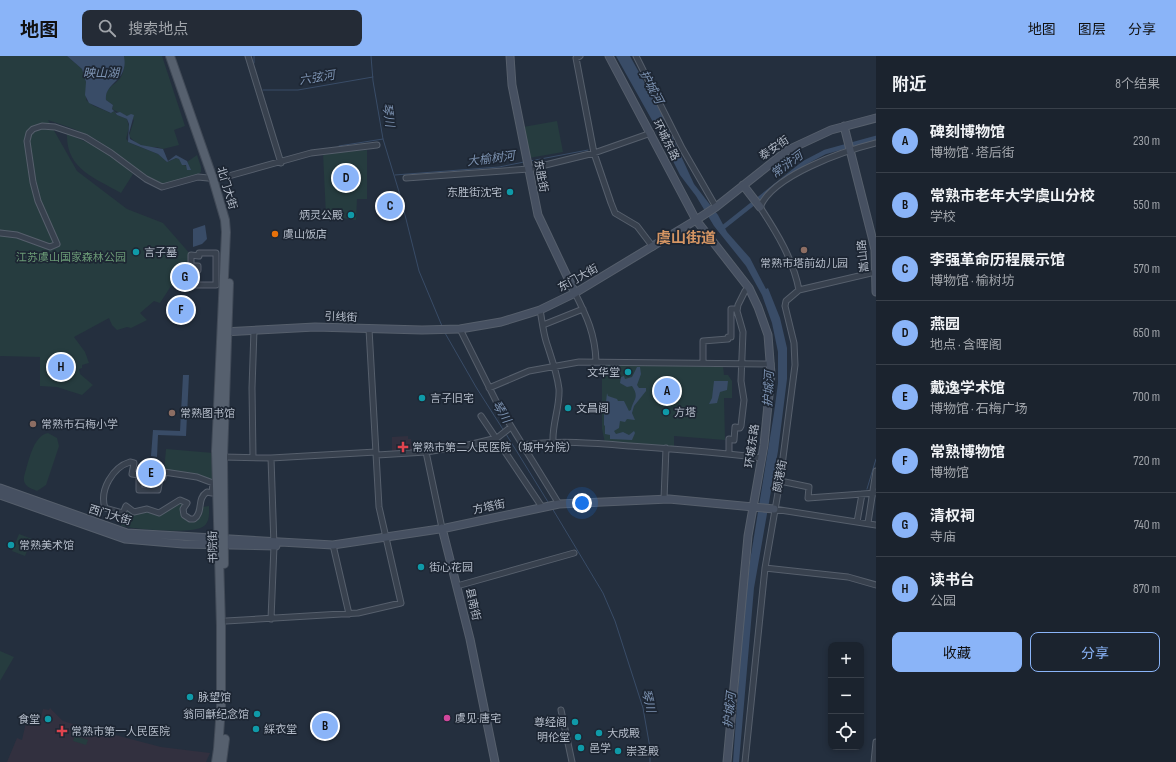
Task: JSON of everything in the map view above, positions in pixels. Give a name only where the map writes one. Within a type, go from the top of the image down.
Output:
[{"type":"main road","name":"北门大街","points":[[170,56],[216,179]]},
{"type":"main road","name":"北门大街","points":[[176,56],[225,205],[231,237],[223,332]]},
{"type":"main road","name":"书院街","points":[[216,762],[221,706],[223,332]]},
{"type":"main road","name":"书院街","points":[[222,762],[226,707],[226,621],[216,451],[223,332]]},
{"type":"street","points":[[248,56],[281,163]]},
{"type":"street","name":"东胜街","points":[[510,56],[512,85],[538,215],[575,293]]},
{"type":"street","points":[[580,56],[576,58],[578,74],[594,154],[615,213],[637,226],[653,247]]},
{"type":"street","name":"环城东路","points":[[606,56],[649,134]]},
{"type":"street","name":"环城东路","points":[[609,56],[694,221],[747,290],[758,307],[768,335],[769,364],[760,458],[723,762]]},
{"type":"street","points":[[636,56],[682,148],[716,207]]},
{"type":"street","name":"泰安街","points":[[694,221],[716,207],[788,150],[822,133],[876,118]]},
{"type":"street","name":"嵩山路","points":[[844,126],[872,237],[876,272],[876,292]]},
{"type":"street","points":[[0,234],[17,235],[50,247],[57,244],[38,201],[27,151],[28,136],[38,127],[55,127],[85,137],[112,152],[156,185],[162,187],[198,177],[216,179],[281,163],[311,153],[378,145]]},
{"type":"street","points":[[406,178],[528,168],[594,154],[649,134]]},
{"type":"street","points":[[760,207],[763,200],[775,188],[799,172],[827,159],[876,143]]},
{"type":"street","points":[[743,185],[779,235],[796,277],[799,290],[876,272]]},
{"type":"street","name":"东门大街","points":[[460,329],[501,322],[540,310],[575,293],[694,221]]},
{"type":"street","points":[[199,253],[216,253],[216,285],[194,285],[194,270],[198,270],[198,266],[191,266],[191,255],[199,256],[199,253]]},
{"type":"street","points":[[729,454],[730,439],[734,440],[735,427],[740,428],[744,400],[741,381],[743,363],[743,332],[737,309],[747,290]]},
{"type":"street","name":"颜港街","points":[[745,762],[765,568],[780,481],[795,365],[794,343],[785,306],[786,301],[799,290]]},
{"type":"street","points":[[575,293],[595,343],[596,361]]},
{"type":"street","points":[[543,325],[582,309]]},
{"type":"street","points":[[703,363],[703,341],[728,339],[728,337],[731,337],[731,309],[737,309]]},
{"type":"street","points":[[540,310],[545,339],[555,366],[559,390],[552,431],[553,442]]},
{"type":"street","name":"引线街","points":[[223,332],[314,327],[441,330],[460,329]]},
{"type":"street","points":[[226,621],[349,614],[401,603],[379,507],[369,329]]},
{"type":"street","points":[[460,329],[511,427],[523,445],[557,506]]},
{"type":"street","points":[[253,457],[252,388],[254,330]]},
{"type":"street","points":[[490,388],[516,376],[555,366],[579,362],[769,364]]},
{"type":"street","points":[[481,416],[499,436],[546,508]]},
{"type":"street","points":[[223,457],[271,458],[426,452],[464,446],[499,436],[511,427]]},
{"type":"street","points":[[523,445],[553,442],[666,448],[760,458]]},
{"type":"street","points":[[664,499],[666,448]]},
{"type":"street","name":"县南街","points":[[426,452],[488,722],[495,762]]},
{"type":"street","points":[[271,458],[274,544],[271,619]]},
{"type":"street","points":[[134,463],[132,474],[139,475],[140,477],[139,490],[158,490],[160,479],[163,478],[164,472],[185,476],[197,477],[213,483],[212,493],[207,492],[202,497],[199,513],[194,519],[190,520],[184,515],[183,509],[187,503],[180,500],[159,513],[147,510],[134,512],[126,506],[123,513],[104,507],[103,501],[110,477],[114,471],[126,464],[134,463]]},
{"type":"street","points":[[868,523],[874,493],[876,471]]},
{"type":"street","points":[[780,481],[809,486],[808,498],[874,493]]},
{"type":"street","name":"西门大街","points":[[0,488],[127,533],[221,542]]},
{"type":"street","points":[[857,522],[862,494]]},
{"type":"street","name":"西门大街","points":[[0,495],[125,539],[221,542]]},
{"type":"street","name":"方塔街","points":[[221,542],[333,547],[443,530],[557,506],[664,499],[753,509]]},
{"type":"street","name":"方塔街","points":[[557,506],[672,502],[753,509]]},
{"type":"street","points":[[753,509],[774,509],[876,525]]},
{"type":"street","name":"环城东路","points":[[727,762],[748,536],[753,509]]},
{"type":"street","points":[[333,547],[349,614]]},
{"type":"street","points":[[457,586],[574,553]]},
{"type":"street","points":[[765,568],[848,577],[876,585]]},
{"type":"street","points":[[561,710],[572,762]]},
{"type":"street","points":[[874,762],[876,742]]},
{"type":"shaded area","name":"常熟市第二人民医院（城中分院）","points":[[408,436],[408,439],[411,439],[411,442],[413,442],[414,451],[392,451],[392,437]]},
{"type":"shaded area","name":"常熟市第一人民医院","points":[[50,708],[63,721],[73,724],[161,747],[210,753],[206,762],[7,762],[17,738],[22,740],[27,718],[40,721],[43,709],[49,710]]},
{"type":"green space","name":"江苏虞山国家森林公园","points":[[0,56],[67,56],[82,69],[86,82],[86,100],[94,106],[111,113],[114,111],[117,115],[127,119],[129,127],[126,139],[130,143],[158,154],[167,162],[176,158],[179,159],[182,164],[190,168],[187,162],[197,155],[201,167],[201,172],[198,174],[165,185],[156,183],[97,140],[74,129],[48,120],[77,171],[127,209],[163,223],[191,255],[191,270],[175,270],[175,286],[171,286],[160,303],[154,301],[140,313],[147,320],[131,328],[127,327],[117,330],[112,325],[109,318],[74,337],[85,352],[89,363],[82,365],[82,368],[79,369],[80,374],[93,385],[82,395],[57,387],[40,386],[40,357],[0,356]]},
{"type":"green space","points":[[124,56],[162,56],[185,126],[174,130],[179,145],[163,149],[157,147],[147,147],[136,143],[129,136],[134,120],[112,109],[113,105],[106,100],[107,91],[119,80],[121,76],[124,68]]},
{"type":"green space","points":[[557,121],[563,152],[529,158],[523,127]]},
{"type":"green space","points":[[67,134],[102,150],[117,160],[133,174],[121,193],[92,177],[77,164],[71,156]]},
{"type":"green space","points":[[367,150],[367,199],[357,199],[356,220],[326,216],[323,153]]},
{"type":"green space","points":[[602,364],[723,366],[724,375],[728,375],[732,381],[732,398],[724,398],[725,440],[674,436],[674,449],[605,443],[602,429]]},
{"type":"green space","points":[[48,433],[57,438],[59,446],[46,485],[37,491],[29,488],[24,483],[24,477],[29,458],[35,444],[38,439]]},
{"type":"green space","points":[[166,449],[213,453],[213,483],[199,478],[164,472]]},
{"type":"green space","points":[[175,502],[185,502],[183,512],[195,520],[202,515],[203,507],[209,506],[209,517],[206,524],[198,529],[177,531],[139,529],[121,526],[123,510],[147,509],[159,513]]},
{"type":"green space","points":[[19,534],[32,539],[25,556],[12,551]]},
{"type":"green space","points":[[0,651],[14,657],[0,681]]},
{"type":"green space","points":[[75,736],[88,740],[86,745],[73,741]]},
{"type":"water","name":"映山湖","points":[[67,56],[124,56],[125,65],[123,71],[106,94],[106,100],[113,105],[112,109],[114,111],[111,113],[89,103],[85,95],[86,82],[82,69]]},
{"type":"water","points":[[616,56],[630,56],[664,118],[663,121],[670,132],[694,184],[718,215],[727,232],[750,258],[766,289],[768,288],[780,318],[787,348],[787,379],[778,451],[754,588],[739,762],[733,762],[743,620],[750,561],[778,383],[778,352],[772,323],[762,295],[746,266],[714,226],[696,196],[680,175],[661,137],[659,128],[653,122]]},
{"type":"water","points":[[114,111],[116,113],[120,112],[127,116],[131,114],[134,115],[129,133],[130,139],[141,145],[163,149],[168,161],[176,155],[187,161],[191,170],[187,170],[186,165],[182,165],[179,159],[176,158],[167,162],[158,154],[128,142],[129,124],[127,119],[117,115]]},
{"type":"water","points":[[205,225],[207,239],[202,244],[193,247],[193,229]]},
{"type":"water","points":[[637,367],[640,367],[641,374],[637,385],[639,388],[646,388],[646,391],[634,406],[632,413],[635,420],[627,419],[625,422],[620,421],[619,428],[614,431],[616,434],[623,432],[629,435],[634,431],[635,433],[632,440],[610,439],[610,435],[605,434],[604,425],[604,402],[606,402],[607,393],[608,396],[617,399],[618,401],[624,401],[629,411],[631,410],[636,393],[632,386],[627,387],[620,383],[621,377],[624,376],[625,379],[632,377]]},
{"type":"water","points":[[183,375],[189,375],[186,436],[158,435],[157,457],[151,456],[153,430],[180,431]]},
{"type":"water","points":[[714,381],[728,381],[727,390],[720,392],[717,403],[709,404],[712,398]]},
{"type":"waterway","points":[[254,56],[254,63]]},
{"type":"waterway","name":"琴川","points":[[371,56],[373,81],[383,139],[400,195],[419,271],[442,326]]},
{"type":"waterway","name":"六弦河","points":[[263,90],[298,90],[373,77]]},
{"type":"waterway","name":"常浒河","points":[[721,229],[804,163],[825,152],[876,138]]},
{"type":"waterway","points":[[339,146],[383,139]]},
{"type":"waterway","name":"大榆树河","points":[[530,161],[588,150]]},
{"type":"waterway","name":"大榆树河","points":[[395,175],[499,167],[524,162]]},
{"type":"waterway","name":"琴川","points":[[445,333],[476,387],[504,431]]},
{"type":"waterway","name":"琴川","points":[[506,434],[548,502]]},
{"type":"waterway","points":[[867,489],[876,459]]},
{"type":"waterway","name":"琴川","points":[[552,508],[603,593],[615,621],[643,708],[650,748],[650,762]]},
{"type":"place","name":"燕园","points":[[346,178]]},
{"type":"place","name":"东胜街沈宅","points":[[510,192]]},
{"type":"place","name":"李强革命历程展示馆","points":[[390,206]]},
{"type":"place","name":"炳灵公殿","points":[[351,215]]},
{"type":"place","name":"虞山饭店","points":[[275,234]]},
{"type":"place","name":"常熟市塔前幼儿园","points":[[804,250]]},
{"type":"place","name":"言子墓","points":[[136,252]]},
{"type":"place","name":"清权祠","points":[[185,277]]},
{"type":"place","name":"常熟博物馆","points":[[181,310]]},
{"type":"place","name":"读书台","points":[[61,367]]},
{"type":"place","name":"文华堂","points":[[628,372]]},
{"type":"place","name":"碑刻博物馆","points":[[667,391]]},
{"type":"place","name":"言子旧宅","points":[[422,398]]},
{"type":"place","name":"文昌阁","points":[[568,408]]},
{"type":"place","name":"方塔","points":[[666,412]]},
{"type":"place","name":"常熟图书馆","points":[[172,413]]},
{"type":"place","name":"常熟市石梅小学","points":[[33,424]]},
{"type":"place","name":"常熟市第二人民医院（城中分院）","points":[[403,447]]},
{"type":"place","name":"戴逸学术馆","points":[[151,473]]},
{"type":"place","name":"常熟美术馆","points":[[11,545]]},
{"type":"place","name":"街心花园","points":[[421,567]]},
{"type":"place","name":"脉望馆","points":[[190,697]]},
{"type":"place","name":"翁同龢纪念馆","points":[[257,714]]},
{"type":"place","name":"虞见·唐宅","points":[[447,718]]},
{"type":"place","name":"食堂","points":[[48,719]]},
{"type":"place","name":"尊经阁","points":[[575,722]]},
{"type":"place","name":"常熟市老年大学虞山分校","points":[[325,726]]},
{"type":"place","name":"綵衣堂","points":[[256,729]]},
{"type":"place","name":"常熟市第一人民医院","points":[[62,731]]},
{"type":"place","name":"大成殿","points":[[599,733]]},
{"type":"place","name":"明伦堂","points":[[578,737]]},
{"type":"place","name":"邑学","points":[[581,748]]},
{"type":"place","name":"崇圣殿","points":[[618,751]]},
{"type":"district","name":"虞山街道","points":[[686,238]]},
{"type":"water label","name":"护城河","points":[[651,87]]},
{"type":"water label","name":"护城河","points":[[769,389]]},
{"type":"water label","name":"护城河","points":[[730,710]]}]
